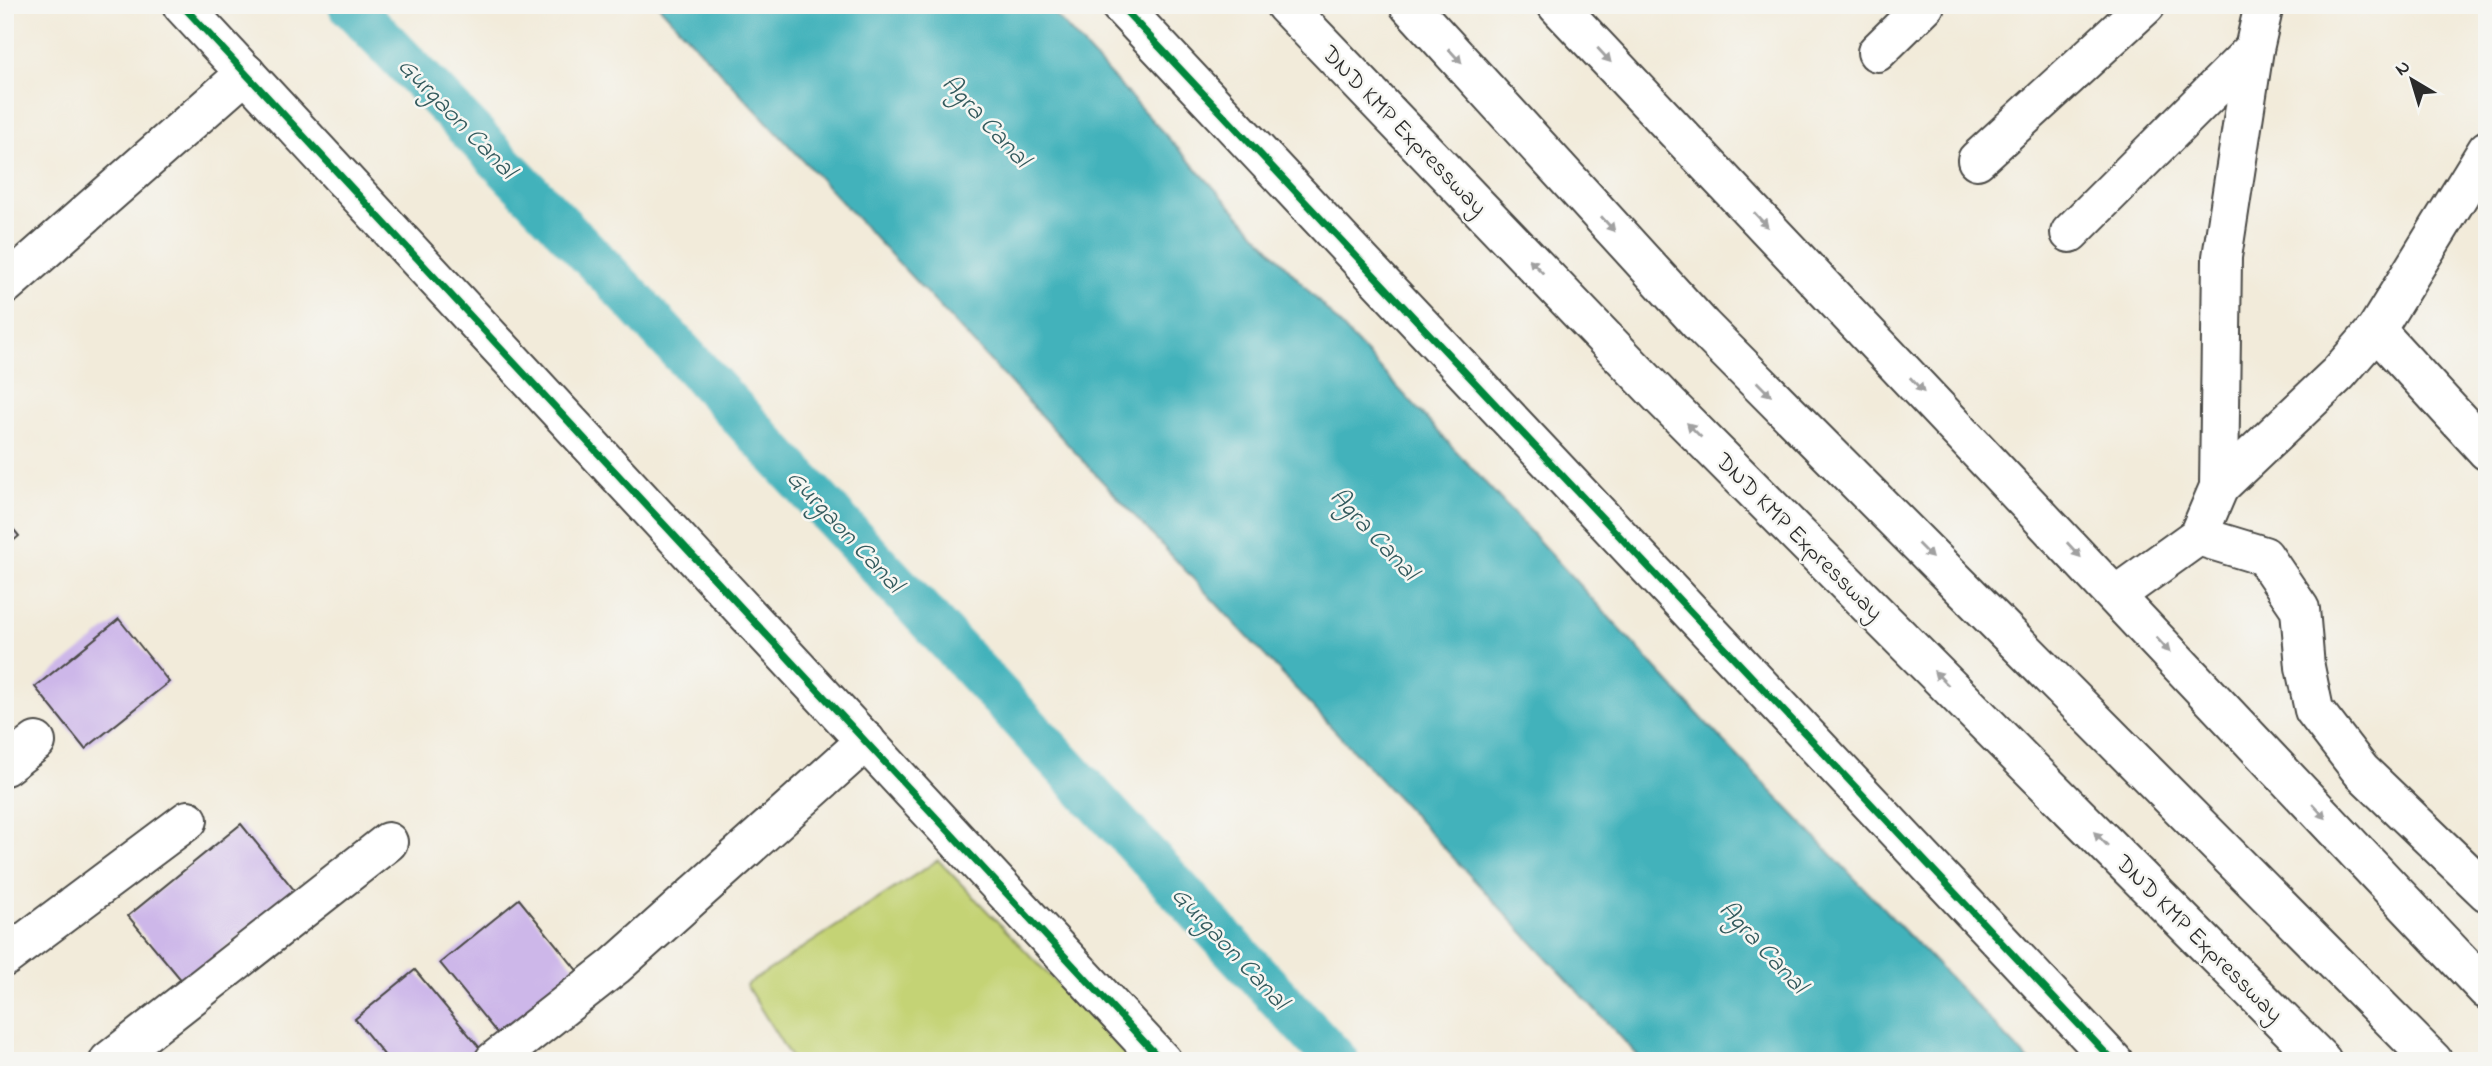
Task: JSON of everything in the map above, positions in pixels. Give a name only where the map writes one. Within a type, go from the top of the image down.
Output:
[{"type":"main road","points":[[182,5],[1162,1061]]},
{"type":"main road","points":[[1120,5],[2113,1061]]},
{"type":"main road","name":"DND KMP Expressway","points":[[1285,5],[1661,397],[2322,1061]]},
{"type":"main road","points":[[1409,5],[1702,327],[2433,1061]]},
{"type":"main road","points":[[1557,5],[2487,990]]},
{"type":"main road","points":[[1877,52],[1925,5]]},
{"type":"main road","points":[[1977,160],[2146,5]]},
{"type":"main road","points":[[2116,595],[2198,537],[2219,487],[2222,257],[2254,49],[2264,5]]},
{"type":"main road","points":[[2070,233],[2254,49]]},
{"type":"main road","points":[[5,285],[246,74]]},
{"type":"main road","points":[[2219,487],[2338,374],[2376,330],[2487,150]]},
{"type":"main road","points":[[2376,330],[2487,451]]},
{"type":"main road","points":[[2198,537],[2264,556],[2300,609],[2305,667],[2314,710],[2361,771],[2487,892]]},
{"type":"main road","points":[[494,1061],[603,975],[866,741]]},
{"type":"main road","points":[[5,766],[36,742]]},
{"type":"main road","points":[[5,957],[188,820]]},
{"type":"main road","points":[[109,1061],[388,842]]},
{"type":"green space","points":[[938,860],[1132,1061],[793,1061],[746,985]]},
{"type":"water","name":"Agra Canal","points":[[658,5],[1046,5],[1708,725],[2029,1061],[1643,1061]]},
{"type":"building","points":[[5,519],[19,536],[5,548]]},
{"type":"building","points":[[119,619],[169,682],[85,749],[35,687]]},
{"type":"building","points":[[241,824],[295,891],[183,982],[128,916]]},
{"type":"building","points":[[519,899],[580,974],[501,1038],[440,963]]},
{"type":"building","points":[[415,970],[484,1053],[475,1061],[389,1061],[355,1019]]},
{"type":"waterway","name":"Gurgaon Canal","points":[[350,5],[632,299],[1337,1061]]},
{"type":"cycle path","points":[[182,5],[1162,1061]]},
{"type":"cycle path","points":[[1120,5],[2113,1061]]}]
